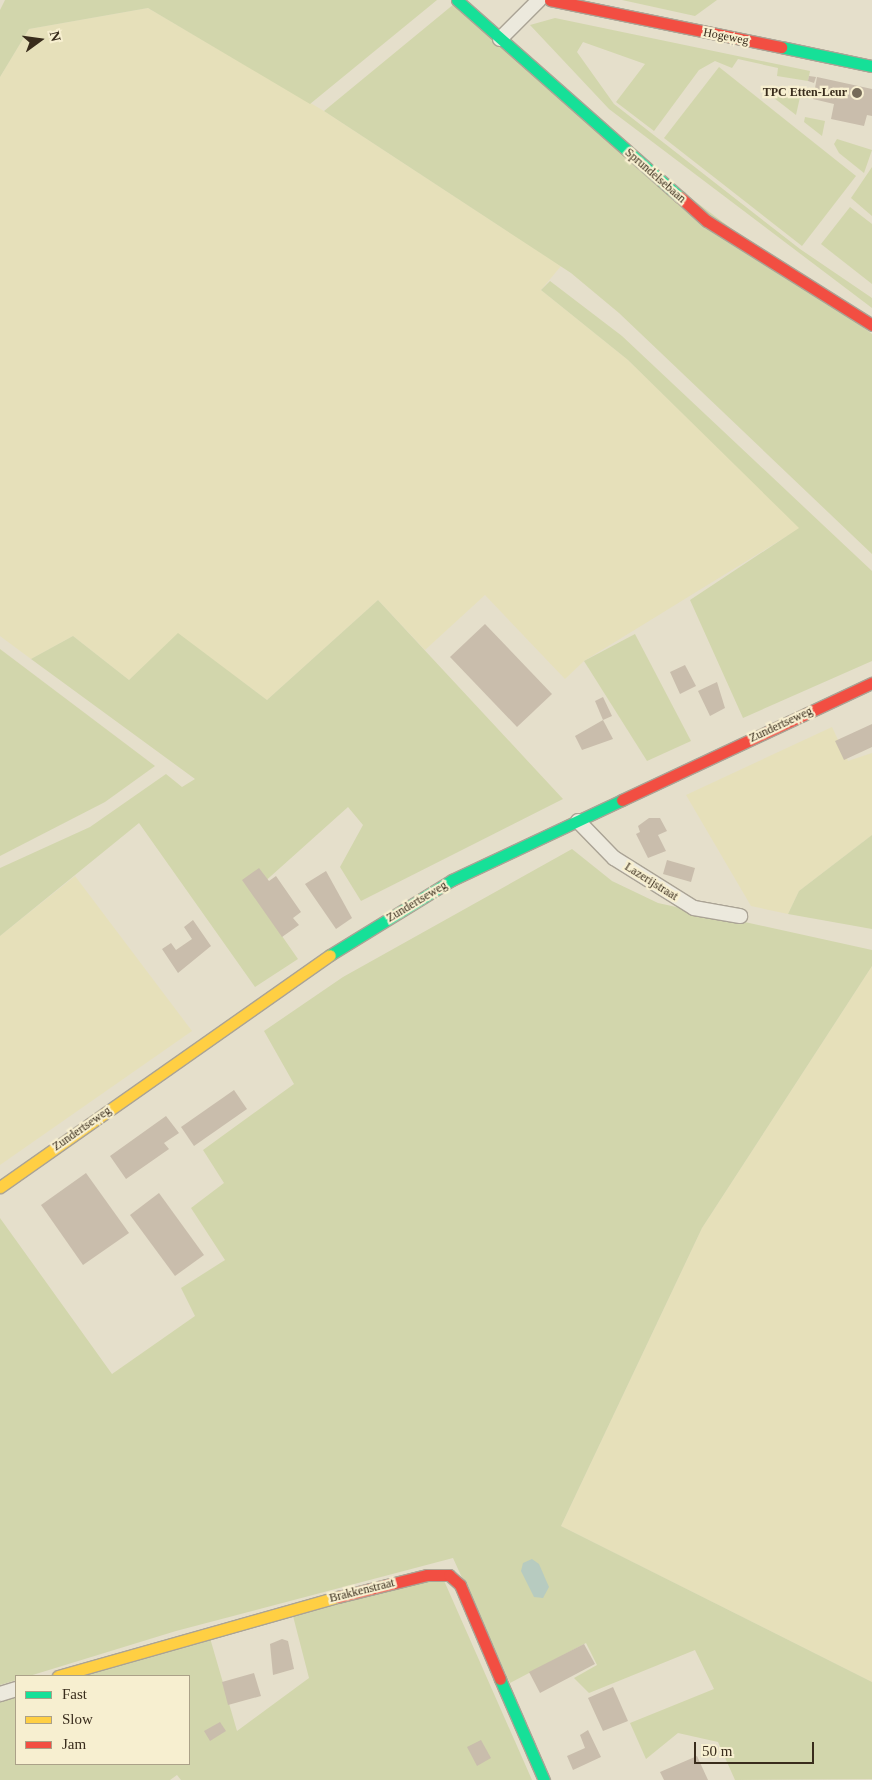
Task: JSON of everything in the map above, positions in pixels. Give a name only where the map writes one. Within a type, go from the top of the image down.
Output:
[{"type":"street","name":"Sprundelsebaan","points":[[457,0],[707,221],[872,325]]},
{"type":"street","points":[[500,39],[539,0]]},
{"type":"street","name":"Hogeweg","points":[[550,0],[584,4],[872,66]]},
{"type":"street","name":"Zundertseweg","points":[[0,1187],[328,956],[452,880],[872,683]]},
{"type":"street","name":"Lazerijstraat","points":[[578,821],[614,858],[663,890],[694,908],[740,916]]},
{"type":"street","name":"Brakkenstraat","points":[[61,1675],[264,1616],[427,1575],[449,1574],[460,1586],[544,1780]]},
{"type":"street","points":[[0,1694],[15,1689]]},
{"type":"shaded area","points":[[148,8],[324,111],[561,266],[541,290],[628,360],[800,528],[584,661],[565,679],[485,595],[425,650],[378,600],[267,700],[178,634],[129,680],[73,636],[31,659],[0,636],[0,77],[29,29]]},
{"type":"shaded area","points":[[832,727],[848,761],[872,753],[872,835],[799,891],[788,914],[751,906],[686,795]]},
{"type":"shaded area","points":[[75,876],[192,1031],[0,1165],[0,936]]},
{"type":"shaded area","points":[[872,966],[872,1682],[561,1526],[702,1228]]},
{"type":"shaded area","points":[[532,1559],[539,1564],[549,1587],[543,1598],[534,1597],[521,1571],[523,1563]]},
{"type":"green space","points":[[5,0],[437,0],[310,104],[148,8],[29,29],[0,77],[0,10]]},
{"type":"green space","points":[[622,0],[717,0],[695,16]]},
{"type":"green space","points":[[454,4],[563,102],[872,334],[872,554],[619,313],[571,273],[324,111]]},
{"type":"green space","points":[[555,18],[810,71],[808,81],[777,76],[778,68],[738,59],[732,68],[715,61],[699,70],[654,131],[616,102],[645,64],[583,42],[577,52],[614,104],[800,249],[872,298],[872,308],[609,109],[530,25]]},
{"type":"green space","points":[[719,67],[856,176],[802,246],[664,138]]},
{"type":"green space","points":[[774,91],[800,97],[796,115],[774,98]]},
{"type":"green space","points":[[805,117],[825,121],[822,136],[804,122]]},
{"type":"green space","points":[[837,139],[872,150],[864,173],[839,153],[834,144]]},
{"type":"green space","points":[[872,167],[872,216],[851,198]]},
{"type":"green space","points":[[850,207],[872,224],[872,284],[821,244]]},
{"type":"green space","points":[[550,281],[622,336],[872,571],[872,661],[743,718],[690,600],[799,528],[628,360],[541,290]]},
{"type":"green space","points":[[378,600],[563,799],[361,901],[340,867],[363,825],[348,807],[252,893],[298,959],[255,987],[139,823],[0,936],[0,868],[90,827],[166,774],[182,787],[195,779],[31,659],[73,636],[129,680],[178,633],[267,700]]},
{"type":"green space","points":[[635,634],[691,741],[647,761],[584,661]]},
{"type":"green space","points":[[0,649],[155,766],[105,802],[0,856]]},
{"type":"green space","points":[[872,835],[872,929],[788,914],[799,891]]},
{"type":"green space","points":[[572,849],[612,881],[658,903],[872,950],[872,966],[702,1228],[561,1526],[872,1682],[872,1779],[735,1780],[718,1742],[678,1733],[646,1759],[630,1723],[714,1689],[695,1650],[589,1693],[574,1678],[597,1665],[586,1643],[510,1683],[453,1558],[176,1631],[33,1675],[15,1675],[15,1680],[0,1685],[0,1218],[112,1374],[195,1316],[181,1288],[225,1260],[191,1208],[224,1183],[203,1150],[294,1084],[264,1031],[343,977]]},
{"type":"green space","points":[[442,1576],[532,1780],[181,1780],[177,1775],[170,1780],[0,1780],[0,1702],[15,1697],[15,1765],[190,1765],[190,1675],[85,1675],[210,1638],[237,1731],[309,1678],[293,1616]]},
{"type":"building","points":[[809,76],[816,77],[814,83],[808,81]]},
{"type":"building","points":[[817,77],[872,89],[872,116],[867,115],[864,126],[831,119],[834,104],[813,99]]},
{"type":"building","points":[[485,624],[552,694],[517,727],[450,657]]},
{"type":"building","points":[[685,665],[696,686],[680,694],[670,672]]},
{"type":"building","points":[[717,682],[725,708],[710,716],[698,691]]},
{"type":"building","points":[[603,697],[612,716],[603,720],[595,701]]},
{"type":"building","points":[[603,720],[613,739],[582,750],[575,736]]},
{"type":"building","points":[[872,724],[872,747],[844,760],[835,741]]},
{"type":"building","points":[[649,818],[660,818],[667,831],[658,835],[666,851],[648,858],[636,834],[640,832],[638,826]]},
{"type":"building","points":[[667,860],[695,868],[691,882],[663,874]]},
{"type":"building","points":[[259,868],[269,881],[276,876],[301,912],[293,918],[299,925],[282,937],[242,880]]},
{"type":"building","points":[[326,871],[352,918],[336,929],[305,884]]},
{"type":"building","points":[[193,920],[211,946],[178,973],[162,949],[171,943],[176,950],[192,939],[184,927]]},
{"type":"building","points":[[234,1090],[247,1109],[194,1146],[181,1127]]},
{"type":"building","points":[[166,1116],[179,1133],[164,1143],[169,1149],[126,1179],[110,1156]]},
{"type":"building","points":[[86,1173],[129,1233],[83,1265],[41,1205]]},
{"type":"building","points":[[159,1193],[204,1255],[175,1276],[130,1215]]},
{"type":"building","points":[[282,1639],[288,1641],[294,1669],[273,1675],[270,1644]]},
{"type":"building","points":[[584,1644],[595,1664],[540,1693],[529,1672]]},
{"type":"building","points":[[254,1673],[261,1696],[228,1705],[222,1682]]},
{"type":"building","points":[[613,1687],[628,1721],[603,1731],[588,1698]]},
{"type":"building","points":[[220,1722],[226,1731],[210,1741],[204,1731]]},
{"type":"building","points":[[588,1730],[601,1757],[573,1770],[567,1756],[585,1748],[580,1735]]},
{"type":"building","points":[[481,1740],[491,1758],[477,1766],[467,1747]]},
{"type":"building","points":[[697,1756],[708,1780],[664,1780],[660,1772]]},
{"type":"traffic: fast","points":[[457,0],[680,197]]},
{"type":"traffic: fast","points":[[781,47],[872,66]]},
{"type":"traffic: fast","points":[[330,955],[452,880],[622,800]]},
{"type":"traffic: fast","points":[[500,1679],[544,1780]]},
{"type":"traffic: slow","points":[[0,1187],[330,955]]},
{"type":"traffic: slow","points":[[62,1675],[338,1597]]},
{"type":"traffic: jam","points":[[550,0],[781,47]]},
{"type":"traffic: jam","points":[[680,197],[707,221],[872,325]]},
{"type":"traffic: jam","points":[[622,800],[872,683]]},
{"type":"traffic: jam","points":[[338,1597],[427,1575],[449,1575],[460,1585],[500,1679]]},
{"type":"place","name":"TPC Etten-Leur","points":[[857,93]]}]
